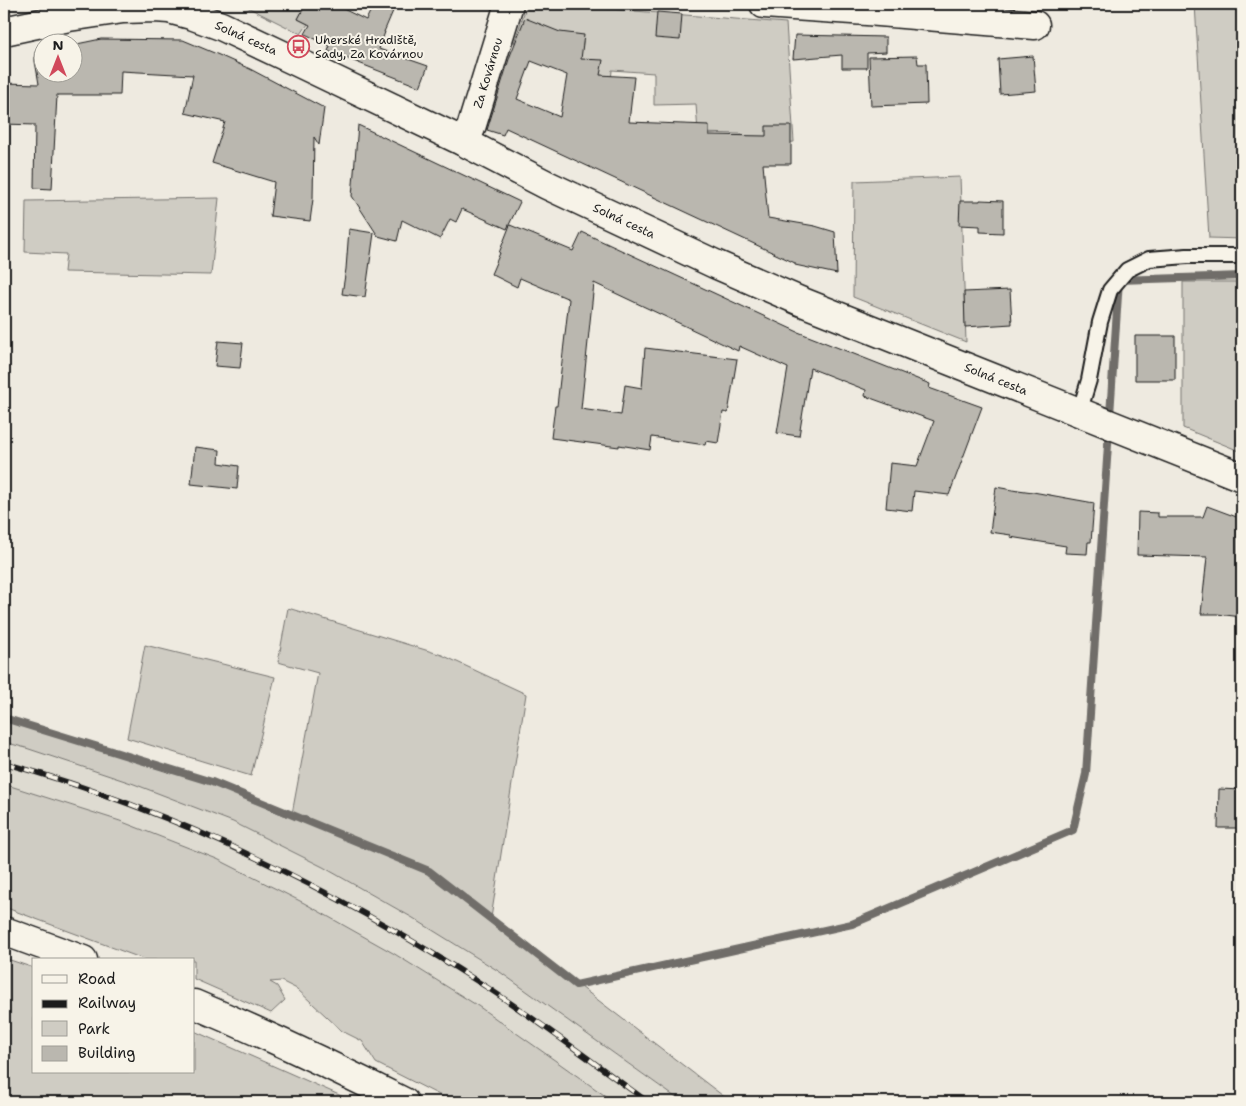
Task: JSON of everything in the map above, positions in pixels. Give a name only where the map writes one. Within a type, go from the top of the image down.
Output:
[{"type":"street","name":"Za Kovárnou","points":[[464,142],[471,128],[509,4]]},
{"type":"street","points":[[764,4],[1035,25]]},
{"type":"street","name":"Solná cesta","points":[[4,31],[109,10],[182,8],[464,142],[547,185],[714,264],[800,301],[1242,477]]},
{"type":"street","points":[[4,931],[78,958]]},
{"type":"street","points":[[195,1004],[254,1030],[404,1102]]},
{"type":"lane","points":[[1079,413],[1090,380],[1100,322],[1110,290],[1126,270],[1149,258],[1242,256]]},
{"type":"shaded area","points":[[4,742],[134,784],[233,822],[323,867],[413,918],[500,972],[682,1102],[614,1102],[478,1006],[393,953],[304,903],[217,859],[120,821],[4,784]]},
{"type":"green space","points":[[241,4],[300,4],[305,6],[298,19],[308,24],[301,34]]},
{"type":"green space","points":[[527,4],[786,23],[794,142],[743,146],[742,134],[698,133],[696,104],[654,105],[654,73],[612,70],[610,93],[570,58],[514,43]]},
{"type":"green space","points":[[1195,4],[1242,4],[1242,239],[1209,238]]},
{"type":"green space","points":[[960,177],[966,342],[853,297],[854,181]]},
{"type":"green space","points":[[219,198],[211,275],[64,272],[66,254],[25,252],[26,201]]},
{"type":"green space","points":[[1183,282],[1242,282],[1242,452],[1183,428]]},
{"type":"green space","points":[[288,608],[442,655],[526,694],[491,918],[731,1102],[682,1102],[500,972],[413,918],[323,867],[233,822],[134,784],[4,742],[4,718],[212,782],[292,814],[318,673],[278,662]]},
{"type":"green space","points":[[145,645],[275,677],[251,776],[127,738]]},
{"type":"green space","points":[[4,784],[120,821],[217,859],[304,903],[393,953],[478,1006],[614,1102],[453,1102],[376,1063],[362,1041],[342,1031],[297,989],[281,981],[270,982],[277,986],[285,1000],[271,1013],[195,979],[195,958],[141,958],[4,907]]},
{"type":"green space","points":[[4,958],[32,967],[32,1074],[195,1074],[195,1031],[355,1102],[4,1102]]},
{"type":"building","points":[[306,4],[333,4],[366,20],[374,4],[396,4],[379,49],[428,66],[420,87],[328,51],[330,46],[305,34],[310,25],[298,19]]},
{"type":"building","points":[[657,12],[682,14],[680,40],[655,38]]},
{"type":"building","points":[[525,18],[560,32],[584,35],[581,59],[603,60],[600,75],[634,77],[629,122],[709,125],[709,135],[766,136],[766,126],[791,126],[791,164],[763,164],[768,218],[815,226],[835,232],[837,274],[795,265],[795,263],[506,128],[503,135],[487,130],[510,56]],"holes":[[[531,61],[567,75],[560,117],[517,99]]]},
{"type":"building","points":[[795,35],[886,37],[886,52],[867,53],[867,68],[842,68],[842,55],[793,59]]},
{"type":"building","points":[[101,39],[183,40],[250,69],[324,108],[319,145],[314,137],[313,199],[310,221],[270,216],[274,182],[212,163],[225,122],[185,113],[193,75],[121,71],[120,95],[57,95],[52,189],[34,188],[35,125],[4,124],[4,83],[82,82],[82,43]]},
{"type":"building","points":[[917,56],[918,64],[926,64],[927,104],[871,106],[869,57]]},
{"type":"building","points":[[1033,56],[1036,91],[1000,94],[998,59]]},
{"type":"building","points":[[358,125],[520,202],[507,229],[462,209],[456,222],[450,219],[440,239],[402,220],[397,241],[378,236],[352,196]]},
{"type":"building","points":[[960,201],[1003,201],[1003,233],[980,232],[980,226],[959,225]]},
{"type":"building","points":[[510,225],[573,251],[582,232],[798,332],[930,384],[929,388],[982,407],[949,495],[914,491],[912,511],[886,508],[890,463],[917,466],[934,421],[865,396],[866,390],[810,368],[799,436],[777,433],[788,368],[739,346],[738,351],[594,283],[581,409],[621,415],[625,385],[642,388],[645,348],[737,359],[728,413],[723,412],[718,443],[706,441],[705,445],[652,437],[650,450],[551,438],[555,406],[557,406],[569,299],[520,278],[517,287],[491,274]]},
{"type":"building","points":[[349,229],[374,233],[365,297],[342,294]]},
{"type":"building","points":[[1010,290],[1012,324],[965,327],[964,292]]},
{"type":"building","points":[[1135,336],[1175,336],[1175,380],[1135,380]]},
{"type":"building","points":[[218,341],[243,343],[240,368],[215,366]]},
{"type":"building","points":[[195,447],[220,450],[219,463],[239,466],[237,489],[191,484]]},
{"type":"building","points":[[996,487],[1094,503],[1091,542],[1088,542],[1087,554],[1065,553],[1066,546],[990,532]]},
{"type":"building","points":[[1207,506],[1242,519],[1242,617],[1201,614],[1207,557],[1137,555],[1138,512],[1158,513],[1158,517],[1203,517]]},
{"type":"building","points":[[1219,789],[1242,790],[1242,828],[1218,828]]},
{"type":"waterway","points":[[4,718],[212,782],[429,871],[576,985],[852,924],[1073,830],[1086,774],[1119,280],[1242,276]]},
{"type":"railway","points":[[4,763],[68,782],[132,805],[255,857],[315,887],[431,952],[488,988],[648,1102]]},
{"type":"place","name":"Uherské Hradiště, Sady, Za Kovárnou","points":[[299,47]]}]
